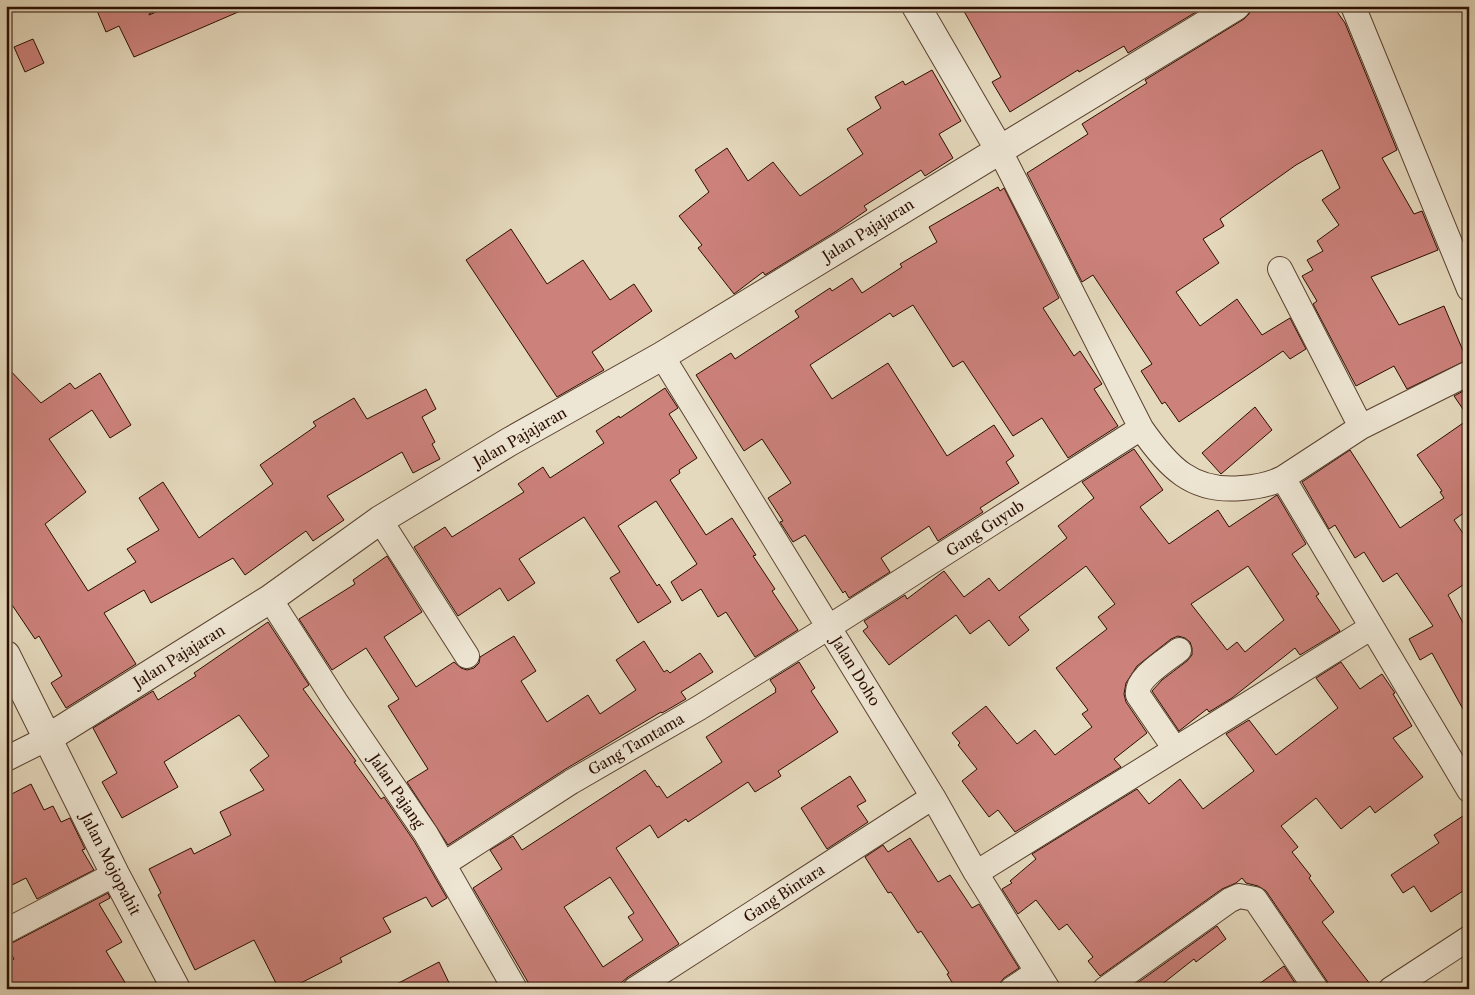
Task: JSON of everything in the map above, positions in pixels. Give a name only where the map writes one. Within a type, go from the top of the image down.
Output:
[{"type":"street","points":[[916,6],[999,149],[1141,428],[1157,451],[1174,469],[1198,483],[1219,489],[1270,485],[1361,427],[1469,373]]},
{"type":"street","name":"Jalan Pajajaran","points":[[48,738],[270,599],[380,520],[509,442],[662,356],[1236,6]]},
{"type":"street","points":[[1353,6],[1469,289]]},
{"type":"street","points":[[1280,269],[1361,427]]},
{"type":"street","name":"Jalan Doho","points":[[662,356],[830,628],[933,797],[976,873],[1043,980]]},
{"type":"street","name":"Gang Guyub","points":[[830,628],[1141,428]]},
{"type":"street","points":[[1283,478],[1469,790]]},
{"type":"street","points":[[380,520],[467,656]]},
{"type":"street","name":"Jalan Pajang","points":[[270,599],[336,702],[426,834],[515,989]]},
{"type":"street","points":[[976,873],[1372,627]]},
{"type":"street","name":"Gang Tamtama","points":[[444,864],[571,782],[699,708],[830,628]]},
{"type":"street","points":[[1175,749],[1138,695],[1138,690],[1142,680],[1179,650]]},
{"type":"street","name":"Jalan Mojopahit","points":[[6,655],[115,874],[176,989]]},
{"type":"street","points":[[6,760],[48,738]]},
{"type":"street","name":"Gang Bintara","points":[[635,989],[933,797]]},
{"type":"street","points":[[6,931],[115,874]]},
{"type":"street","points":[[1105,989],[1230,900],[1239,896],[1255,899],[1316,989]]},
{"type":"street","points":[[1391,989],[1469,938]]},
{"type":"street","points":[[1012,989],[1043,980]]},
{"type":"building","points":[[95,6],[166,6],[149,15],[170,6],[252,6],[134,57],[119,26],[106,32]]},
{"type":"building","points":[[961,6],[1206,6],[1128,53],[1124,46],[1079,72],[1078,70],[1010,112],[992,82],[1001,77]]},
{"type":"building","points":[[1252,6],[1333,6],[1345,23],[1397,150],[1382,158],[1414,214],[1422,211],[1438,250],[1371,277],[1399,325],[1444,306],[1467,360],[1407,389],[1394,366],[1356,386],[1313,304],[1317,301],[1302,276],[1313,270],[1307,260],[1323,251],[1317,241],[1339,225],[1322,200],[1340,188],[1322,150],[1296,165],[1220,219],[1224,226],[1203,239],[1219,263],[1176,292],[1200,326],[1237,299],[1262,335],[1290,318],[1306,349],[1290,359],[1283,351],[1179,422],[1165,402],[1162,404],[1141,371],[1152,364],[1093,275],[1082,282],[1027,173],[1088,134],[1082,124],[1147,83],[1145,80],[1244,19],[1249,14]]},
{"type":"building","points":[[33,39],[44,63],[25,72],[14,47]]},
{"type":"building","points":[[932,70],[961,121],[939,134],[953,158],[925,176],[921,170],[864,206],[867,210],[835,232],[765,275],[763,272],[734,294],[698,248],[702,245],[679,216],[709,192],[695,170],[727,148],[748,181],[773,162],[800,196],[863,154],[847,129],[881,108],[875,97],[903,81],[905,85]]},
{"type":"building","points":[[998,187],[1000,191],[1004,188],[1059,298],[1043,308],[1074,356],[1080,351],[1102,384],[1094,389],[1118,426],[1068,458],[1042,418],[1013,436],[963,361],[953,367],[913,305],[893,317],[890,313],[810,365],[832,399],[888,363],[947,456],[994,425],[1014,456],[1006,462],[1019,483],[980,508],[983,512],[938,541],[929,526],[881,558],[890,572],[849,598],[845,591],[843,593],[805,535],[793,542],[780,522],[783,521],[768,498],[791,483],[762,439],[744,451],[696,375],[731,353],[735,359],[799,317],[795,311],[830,288],[832,291],[852,278],[862,293],[902,267],[900,264],[937,242],[929,227]]},
{"type":"building","points":[[511,229],[547,284],[583,260],[610,300],[634,284],[652,311],[592,352],[604,370],[557,397],[466,260]]},
{"type":"building","points":[[6,366],[41,403],[70,383],[75,389],[100,373],[131,425],[110,438],[92,410],[49,439],[86,492],[45,524],[88,591],[136,562],[127,549],[159,530],[139,498],[163,482],[199,538],[273,484],[260,465],[316,426],[313,422],[354,398],[367,419],[426,389],[436,409],[422,417],[435,442],[432,444],[440,459],[413,473],[402,452],[327,496],[344,520],[313,541],[306,531],[245,575],[233,558],[151,603],[144,590],[104,613],[136,664],[66,708],[51,683],[62,676],[39,636],[35,639],[6,596]]},
{"type":"building","points":[[665,388],[678,408],[669,414],[697,458],[679,470],[680,473],[670,480],[706,535],[732,518],[756,555],[753,556],[775,589],[772,591],[798,630],[755,657],[726,612],[718,617],[701,589],[682,601],[671,582],[697,564],[656,501],[618,526],[657,586],[659,584],[671,602],[638,623],[610,578],[620,572],[584,517],[519,559],[535,583],[508,601],[500,588],[458,616],[414,547],[445,527],[452,537],[524,492],[518,484],[543,467],[550,478],[604,443],[596,431],[619,416],[620,418]]},
{"type":"building","points":[[1469,388],[1469,418],[1454,396]]},
{"type":"building","points":[[1255,407],[1272,430],[1221,474],[1202,453]]},
{"type":"building","points":[[1469,419],[1469,509],[1454,520],[1469,542],[1469,581],[1448,595],[1469,634],[1469,720],[1432,653],[1420,660],[1409,639],[1433,626],[1397,573],[1383,582],[1364,552],[1355,558],[1335,525],[1329,529],[1302,482],[1350,450],[1400,528],[1444,498],[1440,492],[1442,491],[1417,455]]},
{"type":"building","points":[[1134,449],[1163,490],[1140,507],[1169,544],[1218,510],[1229,527],[1277,495],[1306,544],[1292,554],[1319,594],[1316,596],[1340,631],[1300,655],[1295,648],[1232,698],[1209,712],[1207,709],[1179,731],[1152,691],[1192,655],[1190,642],[1185,638],[1178,636],[1171,639],[1137,666],[1126,683],[1124,694],[1126,702],[1147,733],[1114,759],[1121,767],[1015,832],[998,810],[989,817],[962,781],[977,769],[958,745],[960,743],[952,733],[986,706],[1017,744],[1035,730],[1055,755],[1092,727],[1082,714],[1088,710],[1056,668],[1107,629],[1098,617],[1115,604],[1086,566],[1019,617],[1029,630],[1009,646],[989,620],[970,634],[956,615],[889,665],[863,631],[868,627],[864,621],[905,595],[907,599],[944,571],[964,597],[989,578],[999,591],[1067,538],[1058,526],[1094,498],[1082,482]],"holes":[[[1248,566],[1284,620],[1245,652],[1237,642],[1227,650],[1191,604]]]},
{"type":"building","points":[[387,556],[422,612],[384,637],[416,687],[454,662],[467,670],[474,668],[479,663],[480,657],[514,636],[536,671],[521,681],[547,722],[588,695],[600,714],[636,690],[616,660],[644,641],[664,672],[667,670],[670,673],[700,653],[713,672],[681,692],[686,699],[564,770],[448,845],[407,782],[428,769],[388,706],[399,699],[366,648],[332,670],[299,619],[355,584],[353,580]]},
{"type":"building","points":[[268,622],[309,685],[303,689],[356,761],[354,762],[381,799],[384,797],[414,841],[447,898],[432,907],[426,897],[383,918],[391,932],[340,958],[342,962],[289,989],[279,989],[254,940],[195,970],[158,895],[161,893],[149,869],[191,848],[194,854],[231,835],[220,812],[264,790],[250,770],[269,756],[239,715],[164,762],[178,787],[122,818],[102,782],[117,773],[93,728],[153,691],[158,700],[196,676],[194,673]]},
{"type":"building","points":[[799,662],[815,688],[811,691],[838,732],[778,771],[781,776],[755,792],[748,782],[688,822],[686,819],[658,838],[650,825],[616,848],[679,944],[628,977],[616,987],[617,989],[532,989],[473,888],[502,869],[490,850],[513,836],[522,850],[645,770],[667,798],[722,762],[706,737],[776,692],[770,680]],"holes":[[[610,877],[634,913],[628,917],[643,940],[603,967],[564,907]]]},
{"type":"building","points":[[1341,662],[1360,689],[1382,674],[1395,693],[1393,694],[1412,726],[1393,738],[1423,777],[1375,813],[1370,806],[1341,829],[1316,798],[1281,826],[1298,847],[1292,852],[1311,876],[1309,878],[1334,912],[1322,922],[1374,989],[1330,989],[1327,981],[1266,891],[1258,886],[1246,883],[1242,878],[1222,889],[1100,976],[1088,961],[1093,957],[1067,924],[1059,930],[1036,900],[1018,914],[1002,889],[1012,883],[1010,881],[1036,859],[1032,854],[1137,789],[1149,804],[1180,779],[1203,809],[1254,771],[1226,734],[1249,720],[1276,755],[1338,708],[1316,678]]},
{"type":"building","points":[[850,776],[866,801],[857,806],[868,822],[827,849],[801,808]]},
{"type":"building","points":[[31,784],[44,810],[53,806],[61,822],[70,818],[85,849],[82,850],[94,870],[37,899],[26,878],[6,888],[6,797]]},
{"type":"building","points":[[1469,812],[1469,887],[1431,912],[1414,886],[1403,893],[1391,875],[1439,843],[1434,835]]},
{"type":"building","points":[[910,838],[938,882],[950,875],[972,908],[979,904],[1019,968],[1004,978],[998,989],[956,989],[947,974],[949,973],[921,931],[918,933],[891,892],[888,893],[865,857],[883,845],[888,852]]},
{"type":"building","points":[[108,893],[110,898],[99,904],[122,942],[106,951],[129,989],[6,989],[6,964],[14,959],[6,945]]},
{"type":"building","points":[[1217,926],[1226,939],[1196,962],[1194,959],[1156,989],[1129,989]]},
{"type":"building","points":[[439,962],[452,989],[387,989]]},
{"type":"building","points":[[1284,966],[1299,989],[1252,989]]}]
